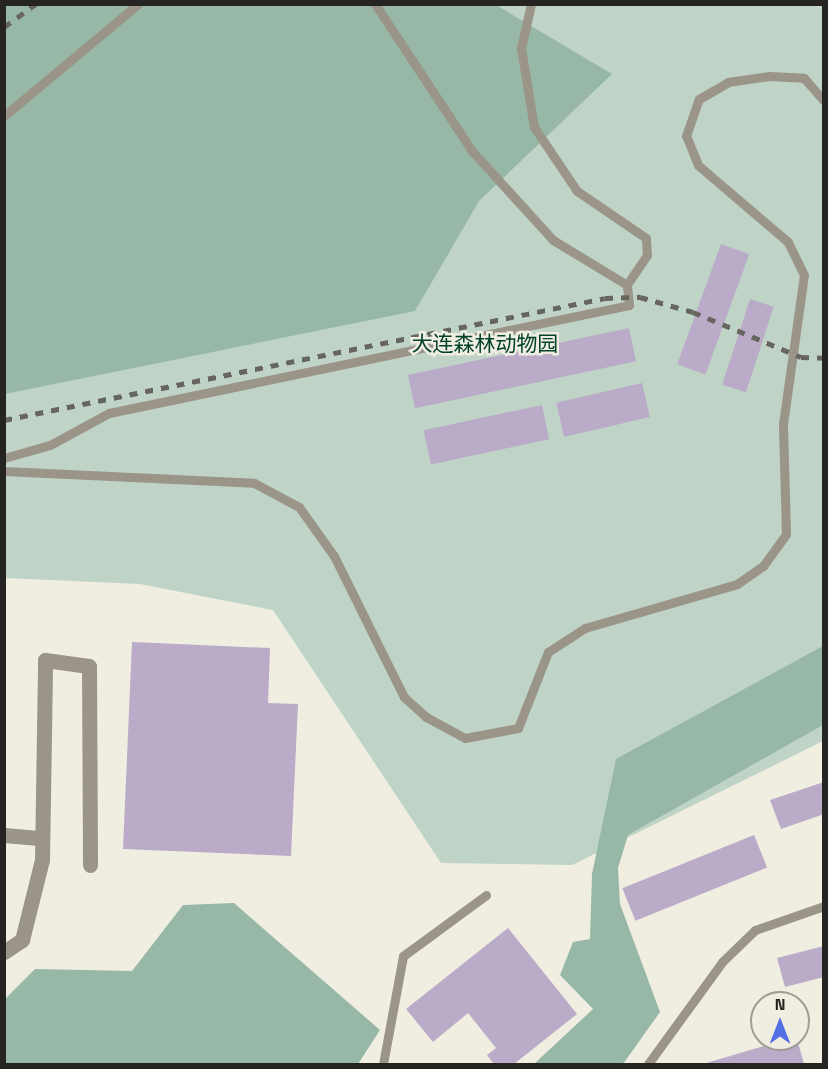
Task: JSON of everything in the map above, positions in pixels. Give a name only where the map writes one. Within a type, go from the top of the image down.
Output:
[{"type":"street","points":[[4,952],[22,940],[42,860],[45,660],[89,666],[90,865]]},
{"type":"street","points":[[4,835],[42,838]]},
{"type":"lane","points":[[4,116],[138,4]]},
{"type":"lane","points":[[375,4],[472,151],[553,240],[627,285]]},
{"type":"lane","points":[[4,458],[50,445],[109,413],[629,304],[627,285],[647,255],[646,238],[578,191],[534,127],[521,48],[531,4]]},
{"type":"lane","points":[[4,471],[254,483],[299,507],[334,556],[404,697],[426,717],[465,738],[518,728],[548,652],[585,628],[737,584],[763,566],[786,534],[783,424],[804,275],[788,242],[698,165],[686,136],[699,99],[728,81],[769,76],[804,78],[824,101]]},
{"type":"lane","points":[[383,1065],[403,956],[486,895]]},
{"type":"lane","points":[[648,1065],[722,962],[755,930],[824,906]]},
{"type":"green space","name":"大连森林动物园","points":[[5,5],[823,5],[823,741],[572,865],[441,863],[273,610],[140,584],[5,578]]},
{"type":"green space","points":[[5,5],[496,5],[612,74],[479,201],[415,311],[5,394]]},
{"type":"green space","points":[[823,646],[823,725],[628,835],[618,868],[620,904],[660,1012],[623,1064],[534,1064],[593,1009],[560,975],[573,942],[590,939],[592,874],[616,759]]},
{"type":"green space","points":[[234,903],[380,1030],[358,1064],[5,1064],[5,999],[35,969],[132,971],[183,905]]},
{"type":"building","points":[[721,244],[749,254],[705,375],[677,364]]},
{"type":"building","points":[[750,299],[774,307],[746,392],[722,385]]},
{"type":"building","points":[[629,328],[636,361],[415,408],[408,375]]},
{"type":"building","points":[[642,383],[650,417],[564,437],[556,403]]},
{"type":"building","points":[[542,405],[549,439],[431,464],[424,430]]},
{"type":"building","points":[[132,642],[270,648],[268,703],[298,704],[291,856],[123,849]]},
{"type":"building","points":[[824,782],[824,814],[781,829],[770,800]]},
{"type":"building","points":[[754,835],[767,867],[635,921],[622,888]]},
{"type":"building","points":[[508,928],[577,1014],[514,1064],[494,1064],[487,1055],[496,1048],[468,1013],[433,1042],[406,1009]]},
{"type":"building","points":[[824,946],[824,977],[785,987],[777,958]]},
{"type":"building","points":[[750,1050],[800,1051],[804,1064],[703,1064]]},
{"type":"railway","points":[[4,27],[36,4]]},
{"type":"railway","points":[[4,420],[605,298],[640,297],[693,312],[801,357],[824,358]]}]
